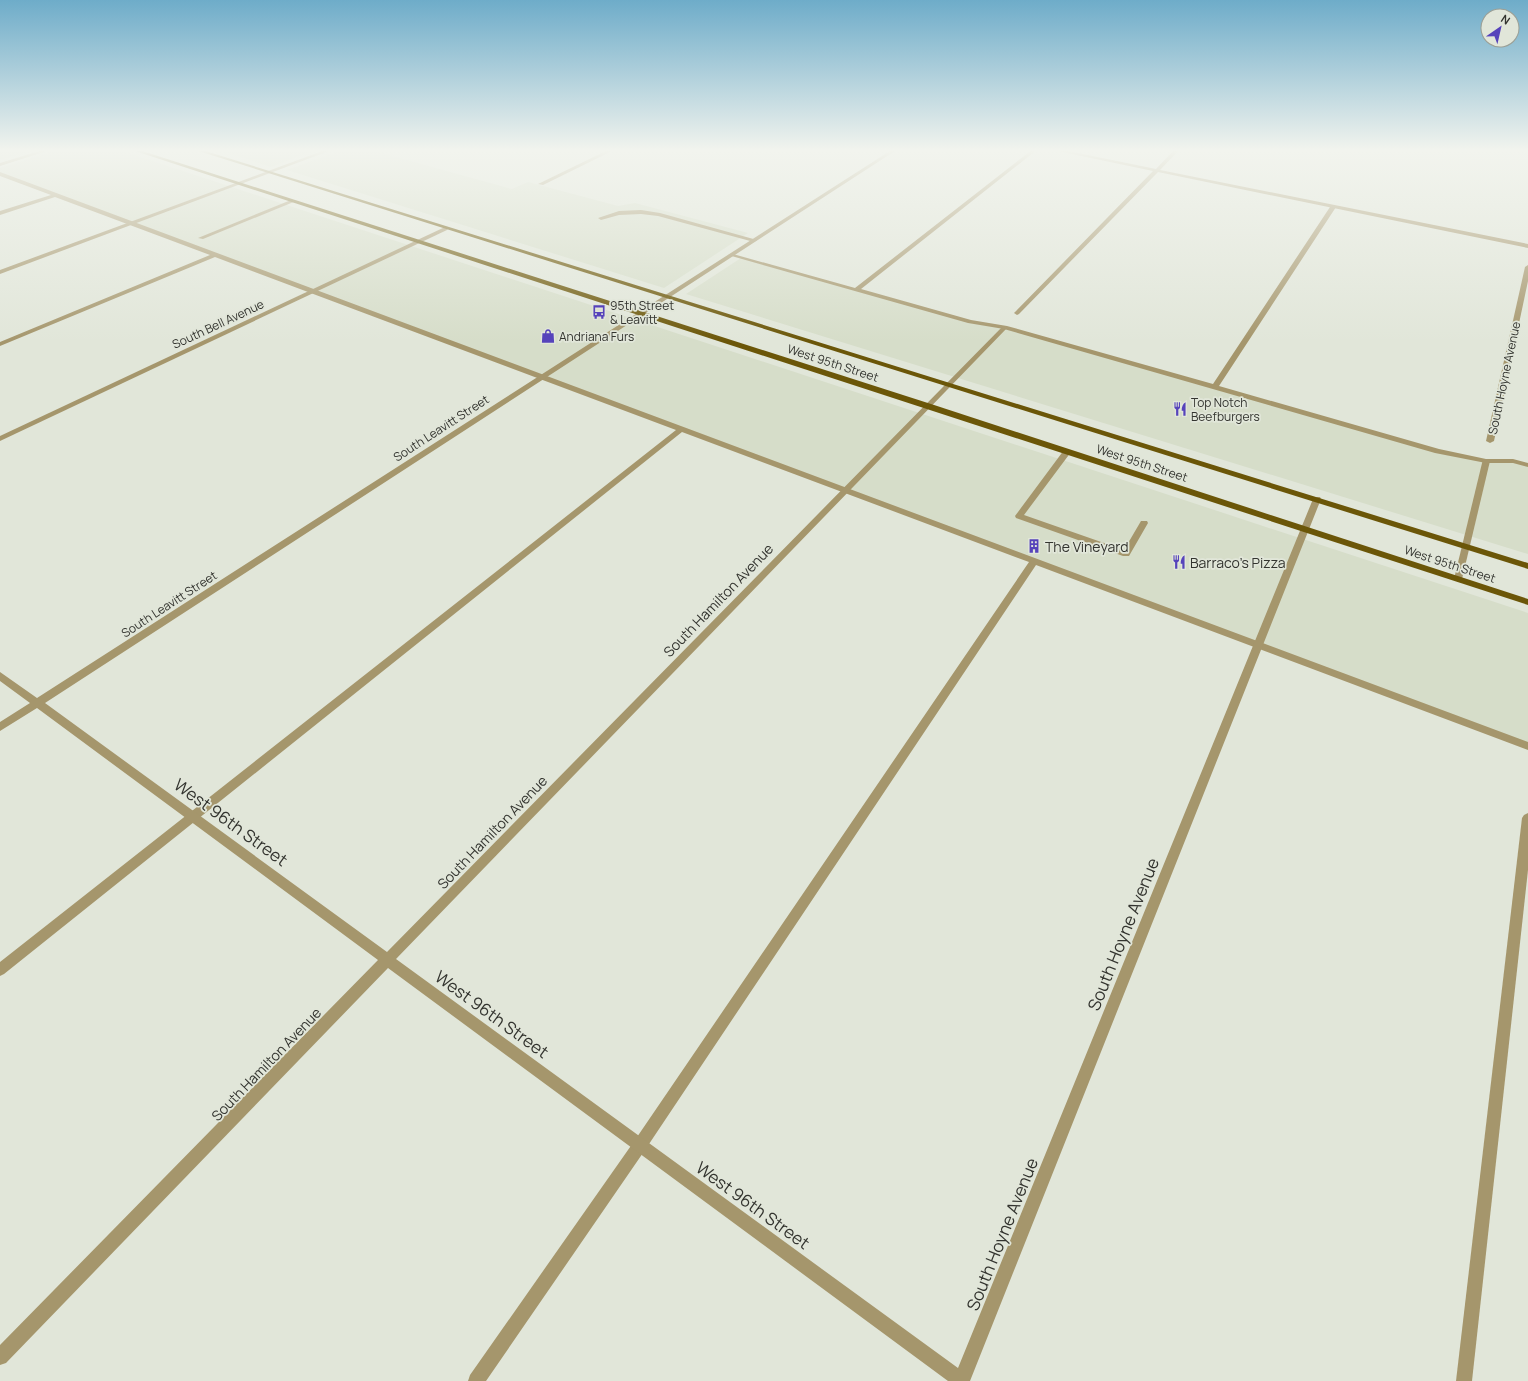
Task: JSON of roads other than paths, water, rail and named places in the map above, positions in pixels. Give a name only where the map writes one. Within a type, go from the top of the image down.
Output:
[{"type":"main road","name":"West 95th Street","points":[[331,213],[1528,602]]},
{"type":"main road","name":"West 95th Street","points":[[396,213],[950,384],[1528,566]]},
{"type":"street","points":[[106,213],[1528,746]]},
{"type":"street","points":[[0,272],[158,213]]},
{"type":"street","points":[[201,238],[262,213]]},
{"type":"street","points":[[601,218],[617,213]]},
{"type":"street","points":[[649,213],[754,240]]},
{"type":"street","name":"South Leavitt Street","points":[[0,727],[795,213]]},
{"type":"street","points":[[856,290],[954,213]]},
{"type":"street","points":[[1017,313],[1115,213]]},
{"type":"street","points":[[1215,387],[1328,213]]},
{"type":"street","points":[[1369,213],[1528,246]]},
{"type":"street","name":"South Bell Avenue","points":[[0,439],[445,229]]},
{"type":"street","points":[[0,344],[216,254]]},
{"type":"street","points":[[731,255],[970,322],[1005,327],[1438,451],[1486,461],[1513,461],[1528,465]]},
{"type":"street","name":"South Hoyne Avenue","points":[[1490,441],[1528,267]]},
{"type":"street","name":"South Hamilton Avenue","points":[[0,1357],[1005,327]]},
{"type":"street","points":[[0,970],[682,430]]},
{"type":"street","points":[[1067,452],[1019,516],[1126,554],[1144,524]]},
{"type":"street","points":[[1458,579],[1486,461]]},
{"type":"street","name":"South Hoyne Avenue","points":[[962,1381],[1317,499]]},
{"type":"street","points":[[476,1381],[640,1145],[1034,561]]},
{"type":"street","name":"West 96th Street","points":[[0,676],[962,1381]]},
{"type":"street","points":[[1464,1381],[1528,818]]},
{"type":"place","name":"95th Street & Leavitt","points":[[599,312]]},
{"type":"place","name":"Andriana Furs","points":[[548,336]]},
{"type":"place","name":"Top Notch Beefburgers","points":[[1180,409]]},
{"type":"place","name":"The Vineyard","points":[[1034,546]]},
{"type":"place","name":"Barraco's Pizza","points":[[1179,562]]}]
